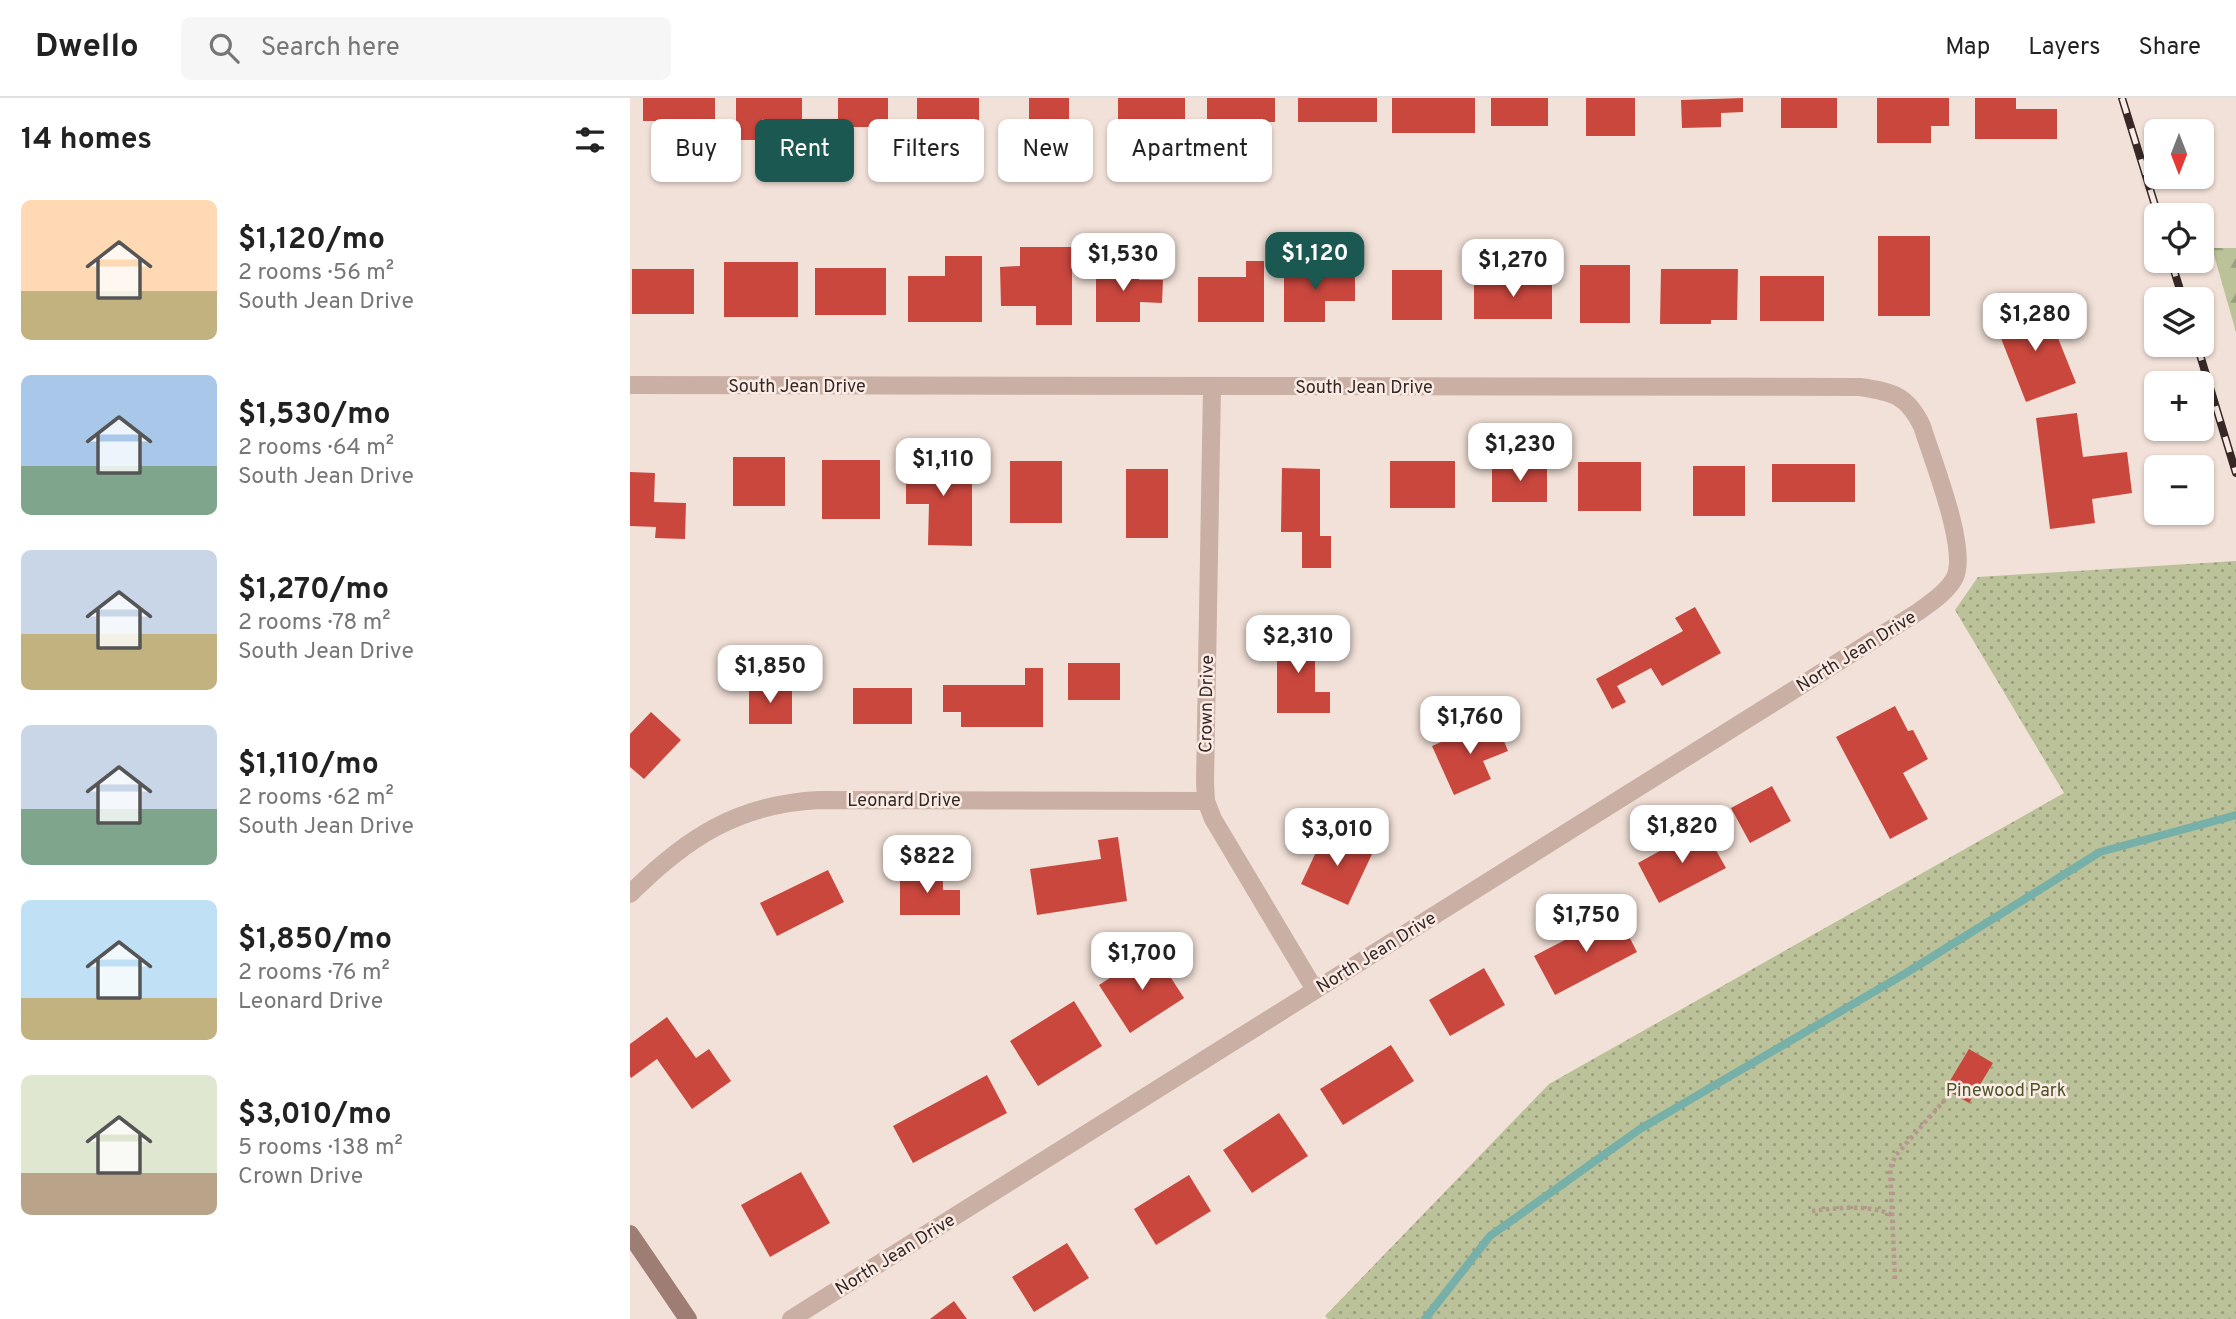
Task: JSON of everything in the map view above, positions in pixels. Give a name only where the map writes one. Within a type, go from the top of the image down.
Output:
[{"type":"main road","points":[[630,1234],[685,1318]]},
{"type":"street","name":"South Jean Drive","points":[[630,385],[1860,387],[1887,391],[1904,399],[1922,426],[1959,547],[1955,579]]},
{"type":"street","name":"Crown Drive","points":[[1212,387],[1206,801],[1213,819],[1315,990]]},
{"type":"street","name":"North Jean Drive","points":[[791,1319],[1918,612],[1955,579]]},
{"type":"street","name":"Leonard Drive","points":[[630,894],[648,875],[692,840],[730,819],[773,804],[819,800],[1206,801]]},
{"type":"path","points":[[1895,1279],[1889,1176],[1892,1161],[1951,1093]]},
{"type":"path","points":[[1812,1211],[1872,1210],[1885,1211],[1892,1216]]},
{"type":"green space","points":[[2214,248],[2236,248],[2236,332],[2214,255]]},
{"type":"green space","name":"Pinewood Park","points":[[2236,561],[2236,1319],[1328,1319],[1325,1316],[1549,1084],[2064,793],[1955,610],[1978,577]]},
{"type":"building","points":[[643,98],[715,98],[715,119],[643,121]]},
{"type":"building","points":[[736,98],[802,98],[802,119],[755,119],[755,140],[741,140],[741,119],[736,119]]},
{"type":"building","points":[[838,98],[888,98],[888,119],[868,119],[868,127],[854,127],[854,119],[838,119]]},
{"type":"building","points":[[917,98],[979,98],[979,119],[917,119]]},
{"type":"building","points":[[1029,98],[1069,98],[1069,119],[1029,119]]},
{"type":"building","points":[[1118,98],[1185,98],[1185,119],[1118,119]]},
{"type":"building","points":[[1207,98],[1275,98],[1275,122],[1272,122],[1272,119],[1207,119]]},
{"type":"building","points":[[1298,98],[1377,98],[1377,122],[1298,122]]},
{"type":"building","points":[[1392,98],[1475,98],[1475,133],[1392,133]]},
{"type":"building","points":[[1491,98],[1548,98],[1548,126],[1491,126]]},
{"type":"building","points":[[1586,98],[1635,98],[1635,136],[1586,136]]},
{"type":"building","points":[[1743,98],[1743,112],[1721,113],[1721,127],[1682,128],[1681,100]]},
{"type":"building","points":[[1781,98],[1837,98],[1837,128],[1781,128]]},
{"type":"building","points":[[1877,98],[1949,98],[1949,126],[1931,126],[1931,143],[1877,143]]},
{"type":"building","points":[[1975,98],[2016,98],[2016,109],[2057,109],[2057,139],[1975,139]]},
{"type":"building","points":[[1878,236],[1930,236],[1930,316],[1878,316]]},
{"type":"building","points":[[1020,247],[1072,247],[1072,325],[1036,325],[1036,306],[1001,306],[1000,267],[1020,266]]},
{"type":"building","points":[[945,256],[982,256],[982,322],[908,322],[908,276],[945,276]]},
{"type":"building","points":[[1246,261],[1264,261],[1264,322],[1198,322],[1198,277],[1246,277]]},
{"type":"building","points":[[724,262],[798,262],[798,317],[724,317]]},
{"type":"building","points":[[1096,264],[1139,264],[1139,280],[1163,280],[1162,303],[1140,302],[1140,322],[1096,322]]},
{"type":"building","points":[[1580,265],[1630,265],[1630,323],[1580,323]]},
{"type":"building","points":[[815,268],[886,268],[886,315],[815,315]]},
{"type":"building","points":[[632,269],[694,269],[694,314],[632,314]]},
{"type":"building","points":[[1284,269],[1355,269],[1355,301],[1325,301],[1325,322],[1284,322]]},
{"type":"building","points":[[1661,269],[1738,269],[1737,320],[1711,320],[1711,324],[1660,324]]},
{"type":"building","points":[[1392,270],[1442,270],[1442,320],[1392,320]]},
{"type":"building","points":[[1760,276],[1824,276],[1824,321],[1760,321]]},
{"type":"building","points":[[1474,278],[1552,278],[1552,319],[1474,319]]},
{"type":"building","points":[[2044,303],[2076,383],[2026,402],[1995,323]]},
{"type":"building","points":[[2077,413],[2083,457],[2127,452],[2132,493],[2092,499],[2095,523],[2050,529],[2036,418]]},
{"type":"building","points":[[733,457],[785,457],[785,506],[733,506]]},
{"type":"building","points":[[906,458],[972,459],[972,546],[928,545],[929,504],[906,504]]},
{"type":"building","points":[[822,460],[880,460],[880,519],[822,519]]},
{"type":"building","points":[[1010,461],[1062,461],[1062,523],[1010,523]]},
{"type":"building","points":[[1390,461],[1455,461],[1455,508],[1390,508]]},
{"type":"building","points":[[1578,462],[1641,462],[1641,511],[1578,511]]},
{"type":"building","points":[[1492,464],[1547,464],[1547,502],[1492,502]]},
{"type":"building","points":[[1772,464],[1855,464],[1855,502],[1772,502]]},
{"type":"building","points":[[1693,466],[1745,466],[1745,516],[1693,516]]},
{"type":"building","points":[[1282,468],[1320,469],[1320,536],[1331,536],[1331,568],[1302,568],[1302,532],[1281,532]]},
{"type":"building","points":[[1126,469],[1168,469],[1168,538],[1126,538]]},
{"type":"building","points":[[630,472],[655,473],[654,502],[686,503],[685,539],[655,538],[656,527],[630,526]]},
{"type":"building","points":[[1695,607],[1721,653],[1662,686],[1651,668],[1617,686],[1626,702],[1612,709],[1596,679],[1683,631],[1675,618]]},
{"type":"building","points":[[1277,631],[1315,631],[1315,692],[1330,692],[1330,713],[1277,713]]},
{"type":"building","points":[[1068,663],[1120,663],[1120,700],[1068,700]]},
{"type":"building","points":[[1025,668],[1043,668],[1043,727],[961,727],[961,712],[943,712],[943,685],[1025,685]]},
{"type":"building","points":[[749,686],[792,686],[792,724],[749,724]]},
{"type":"building","points":[[853,688],[912,688],[912,724],[853,724]]},
{"type":"building","points":[[1895,706],[1908,731],[1913,730],[1928,759],[1903,773],[1928,819],[1890,839],[1836,737]]},
{"type":"building","points":[[651,712],[681,740],[644,779],[630,767],[630,734]]},
{"type":"building","points":[[1495,719],[1508,751],[1483,761],[1491,779],[1454,795],[1432,746]]},
{"type":"building","points":[[1772,786],[1791,821],[1750,843],[1731,808]]},
{"type":"building","points":[[1703,827],[1726,868],[1659,903],[1638,863]]},
{"type":"building","points":[[1326,831],[1373,852],[1348,905],[1301,884]]},
{"type":"building","points":[[1118,837],[1127,901],[1037,915],[1030,869],[1101,859],[1098,840]]},
{"type":"building","points":[[828,870],[844,902],[777,936],[760,903]]},
{"type":"building","points":[[900,871],[943,871],[943,890],[960,890],[960,915],[900,915]]},
{"type":"building","points":[[1617,913],[1637,952],[1555,995],[1534,956]]},
{"type":"building","points":[[1153,950],[1184,998],[1130,1033],[1099,985]]},
{"type":"building","points":[[1484,968],[1505,1005],[1450,1036],[1429,1000]]},
{"type":"building","points":[[1074,1001],[1102,1046],[1038,1086],[1010,1041]]},
{"type":"building","points":[[667,1017],[696,1058],[709,1049],[731,1081],[692,1109],[657,1059],[631,1078],[630,1076],[630,1044]]},
{"type":"building","points":[[1391,1045],[1414,1081],[1343,1125],[1320,1089]]},
{"type":"building","points":[[1969,1049],[1993,1063],[1969,1103],[1945,1089]]},
{"type":"building","points":[[987,1075],[1007,1113],[913,1163],[893,1126]]},
{"type":"building","points":[[1279,1113],[1308,1156],[1252,1193],[1223,1150]]},
{"type":"building","points":[[801,1172],[830,1223],[770,1257],[741,1205]]},
{"type":"building","points":[[1189,1175],[1211,1211],[1156,1245],[1134,1209]]},
{"type":"building","points":[[1067,1243],[1089,1278],[1034,1312],[1012,1277]]},
{"type":"building","points":[[954,1301],[967,1319],[930,1319]]},
{"type":"waterway","points":[[1425,1319],[1490,1236],[1640,1129],[1906,973],[2100,852],[2236,815]]},
{"type":"railway","points":[[2122,98],[2154,203]]},
{"type":"railway","points":[[2175,273],[2179,287]]},
{"type":"railway","points":[[2201,357],[2236,473]]}]
